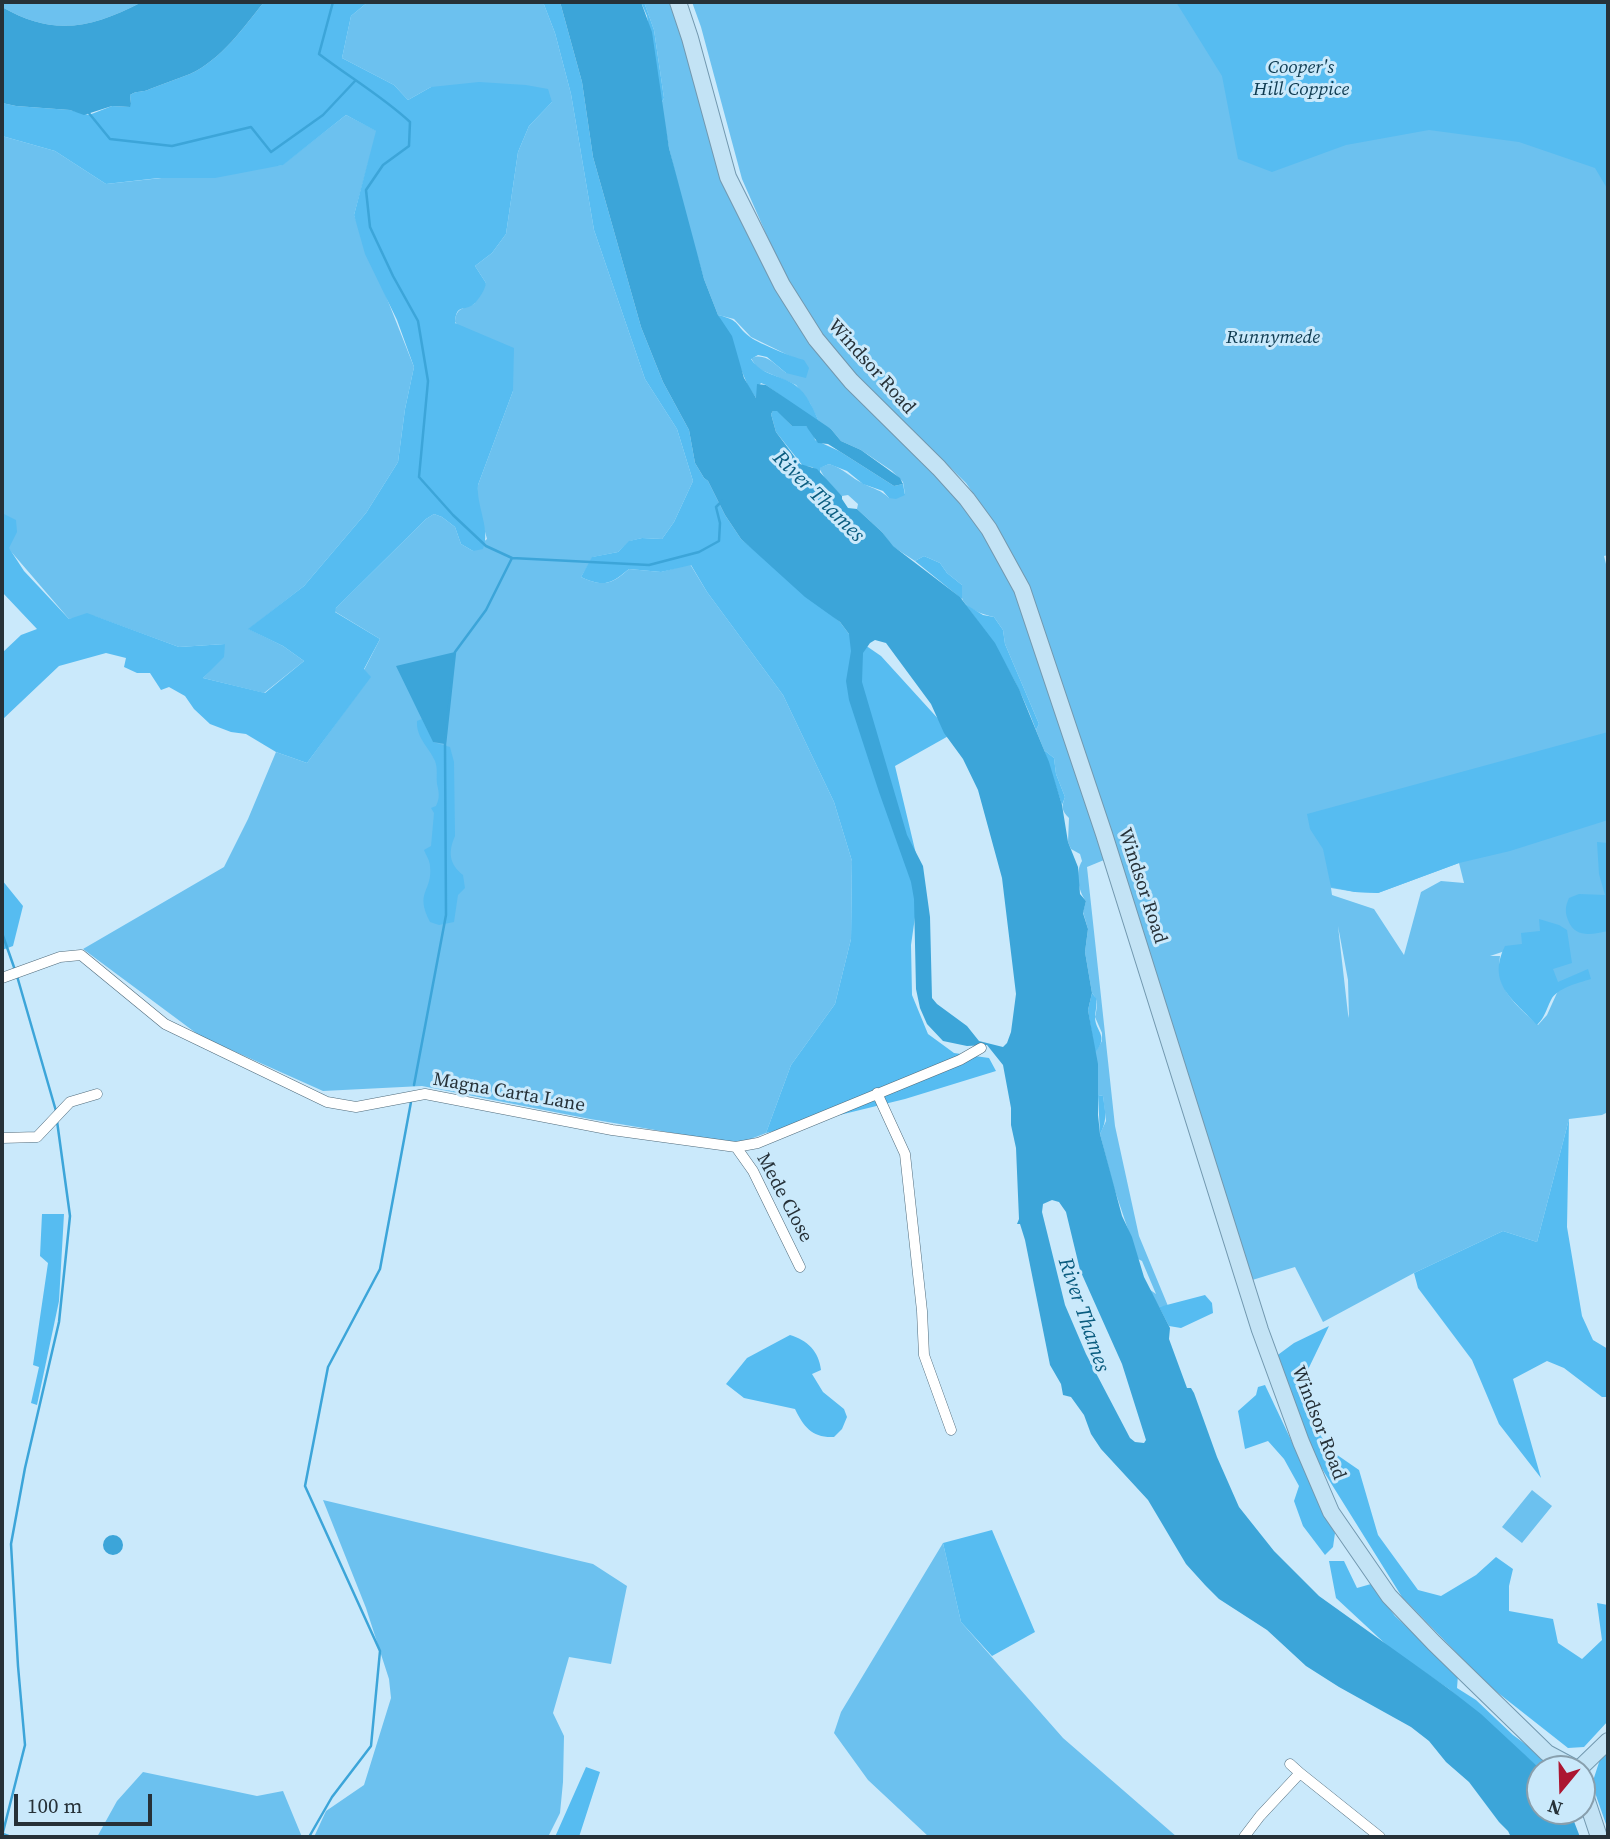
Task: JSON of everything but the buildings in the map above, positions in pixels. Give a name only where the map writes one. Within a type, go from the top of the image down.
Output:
[{"type":"main road","name":"Windsor Road","points":[[678,2],[728,177],[782,285],[816,339],[851,381],[939,468],[974,507],[1000,548],[1026,598],[1104,834],[1260,1330],[1301,1442],[1331,1511],[1389,1596],[1551,1755]]},
{"type":"main road","points":[[1593,1755],[1608,1741]]},
{"type":"street","name":"Magna Carta Lane","points":[[11,975],[60,957],[81,955],[165,1024],[327,1102],[356,1107],[425,1094],[612,1130],[737,1147],[758,1143],[960,1060],[981,1048]]},
{"type":"street","points":[[877,1093],[905,1154],[924,1354],[951,1430]]},
{"type":"street","points":[[2,1138],[37,1137],[70,1102],[97,1094]]},
{"type":"street","name":"Mede Close","points":[[737,1147],[753,1171],[800,1267]]},
{"type":"street","points":[[1290,1764],[1380,1837]]},
{"type":"street","points":[[1244,1837],[1300,1773]]},
{"type":"green space","points":[[2,2],[142,2],[106,18],[72,26],[39,23],[2,7]]},
{"type":"green space","points":[[264,2],[368,2],[351,16],[342,58],[394,85],[408,100],[431,87],[479,82],[548,89],[552,102],[529,126],[518,152],[506,234],[492,253],[475,266],[486,283],[484,289],[474,304],[459,310],[455,323],[514,348],[513,391],[478,485],[485,534],[483,549],[473,551],[461,544],[455,527],[434,514],[336,608],[335,612],[380,639],[364,669],[371,677],[307,763],[276,752],[246,734],[210,724],[185,696],[169,687],[161,690],[150,673],[137,673],[124,667],[126,658],[106,653],[59,666],[2,720],[2,653],[21,635],[37,629],[2,592],[2,513],[16,520],[17,532],[9,548],[24,571],[69,619],[87,613],[179,647],[225,644],[224,657],[203,678],[265,693],[304,661],[283,646],[248,629],[304,586],[366,513],[398,462],[414,367],[397,320],[365,254],[354,215],[376,131],[346,115],[283,165],[215,178],[159,178],[106,184],[55,151],[2,136],[2,103],[70,110],[89,115],[112,106],[129,107],[130,95],[133,93],[190,74],[212,60],[231,42]]},
{"type":"green space","points":[[368,2],[543,2],[555,33],[571,94],[594,230],[645,379],[677,429],[693,481],[674,522],[662,539],[642,538],[630,541],[618,552],[593,557],[581,577],[607,583],[629,569],[661,572],[690,564],[707,592],[783,695],[834,802],[852,861],[851,939],[835,1004],[791,1065],[766,1133],[738,1144],[590,1119],[422,1086],[323,1091],[200,1036],[83,949],[224,867],[276,752],[307,763],[370,677],[364,670],[380,639],[334,611],[336,608],[434,514],[455,527],[461,544],[473,551],[487,539],[476,499],[478,485],[513,391],[455,322],[460,310],[474,304],[486,283],[475,266],[492,253],[506,234],[518,152],[529,126],[552,102],[431,87],[408,100],[394,85],[342,58],[351,16]]},
{"type":"green space","points":[[543,2],[560,2],[582,82],[593,157],[641,327],[663,382],[689,430],[695,463],[741,539],[840,622],[849,634],[881,656],[952,734],[895,766],[921,875],[911,945],[912,995],[928,1034],[954,1053],[989,1058],[996,1071],[905,1099],[766,1133],[791,1065],[835,1004],[851,939],[852,861],[834,802],[783,695],[707,592],[691,565],[661,572],[629,569],[606,583],[581,577],[592,557],[618,552],[629,541],[642,538],[662,539],[674,522],[693,481],[677,429],[645,379],[594,230],[571,94],[555,33]]},
{"type":"green space","points":[[641,2],[644,2],[654,30],[664,98],[661,104],[647,16]]},
{"type":"green space","points":[[644,2],[672,2],[724,178],[743,226],[781,299],[810,342],[845,385],[949,488],[982,531],[1013,583],[1104,860],[1087,867],[1115,1126],[1139,1236],[1168,1306],[1159,1307],[1149,1289],[1156,1294],[1142,1261],[1138,1259],[1113,1185],[1100,1134],[1106,1121],[1103,1096],[1098,1095],[1095,1053],[1102,1041],[1102,1033],[1095,1017],[1097,1001],[1092,993],[1085,952],[1088,929],[1083,912],[1086,901],[1078,881],[1082,861],[1080,854],[1071,849],[1068,842],[1069,818],[1063,809],[1065,797],[1056,774],[1054,758],[1044,750],[1036,730],[1039,724],[1005,644],[1003,630],[994,617],[966,605],[962,598],[962,585],[947,573],[940,563],[924,556],[915,561],[892,546],[882,532],[857,509],[858,504],[848,495],[842,496],[826,480],[819,468],[829,464],[889,498],[905,494],[903,482],[892,471],[861,450],[841,441],[831,429],[820,424],[810,403],[796,385],[757,368],[751,358],[765,358],[786,373],[794,358],[751,337],[734,319],[718,315],[704,279],[669,148],[661,104],[664,98],[654,30]]},
{"type":"green space","name":"Runnymede","points":[[692,2],[1568,2],[1608,59],[1608,555],[1604,556],[1608,572],[1608,1112],[1569,1119],[1537,1242],[1503,1231],[1414,1273],[1323,1322],[1295,1267],[1249,1281],[998,529],[966,483],[850,369],[821,333],[785,277],[742,179]],"holes":[[[1459,863],[1464,883],[1441,881],[1421,892],[1404,955],[1374,909],[1332,895],[1331,888],[1378,893]],[[1338,926],[1348,980],[1349,1018]],[[1505,951],[1511,993],[1561,984],[1547,1015],[1538,1025],[1508,995],[1501,978],[1500,956],[1490,956]]]},
{"type":"green space","name":"Cooper's Hill Coppice","points":[[1176,2],[1608,2],[1608,190],[1595,168],[1519,142],[1429,130],[1346,145],[1272,172],[1238,159],[1222,76]]},
{"type":"green space","points":[[346,115],[377,131],[354,215],[414,367],[398,462],[366,513],[304,586],[249,629],[283,646],[304,661],[264,693],[203,678],[212,668],[225,644],[179,647],[94,616],[69,619],[8,548],[2,514],[2,136],[55,151],[106,184],[282,165]]},
{"type":"green space","points":[[718,315],[734,321],[755,340],[804,360],[809,368],[806,378],[786,373],[767,357],[758,355],[751,359],[760,369],[799,388],[810,402],[820,424],[761,383],[757,388],[756,398],[748,386]]},
{"type":"green space","points":[[777,410],[792,426],[806,426],[814,434],[815,440],[839,451],[894,486],[903,484],[905,495],[896,499],[889,498],[883,491],[863,484],[847,471],[829,464],[820,468],[820,473],[812,467],[803,466],[776,432],[771,414]]},
{"type":"green space","points":[[924,556],[940,563],[947,573],[962,585],[962,599],[915,561]]},
{"type":"green space","points":[[965,604],[983,615],[994,617],[1003,630],[1005,644],[1039,724],[1036,730],[1005,664]]},
{"type":"green space","points":[[422,719],[433,742],[450,747],[454,762],[455,836],[451,857],[455,867],[463,875],[465,888],[458,895],[454,922],[439,925],[430,922],[424,904],[430,875],[424,850],[431,846],[434,813],[431,808],[436,806],[439,795],[435,761],[417,727],[417,721]]},
{"type":"green space","points":[[1608,732],[1608,820],[1510,851],[1459,863],[1378,893],[1331,887],[1323,849],[1310,829],[1307,814]]},
{"type":"green space","points":[[1044,750],[1054,758],[1056,774],[1065,797],[1062,805]]},
{"type":"green space","points":[[1597,842],[1608,843],[1608,931],[1585,934],[1571,926],[1566,907],[1569,898],[1579,894],[1605,895],[1599,874]]},
{"type":"green space","points":[[2,880],[23,906],[13,946],[2,950]]},
{"type":"green space","points":[[1539,919],[1567,930],[1572,963],[1553,969],[1558,982],[1588,969],[1591,979],[1558,992],[1537,1025],[1505,990],[1499,971],[1505,946],[1522,944],[1521,933],[1540,931]]},
{"type":"green space","points":[[1092,993],[1096,998],[1095,1021],[1101,1037],[1095,1053],[1088,1010]]},
{"type":"green space","points":[[1098,1095],[1103,1096],[1105,1111],[1100,1134]]},
{"type":"green space","points":[[1569,1119],[1567,1227],[1582,1316],[1593,1340],[1608,1349],[1608,1397],[1602,1397],[1564,1368],[1547,1361],[1513,1379],[1541,1478],[1499,1424],[1472,1360],[1418,1288],[1414,1273],[1503,1231],[1537,1242]]},
{"type":"green space","points":[[42,1214],[64,1214],[59,1301],[37,1405],[31,1403],[39,1367],[33,1365],[48,1263],[40,1256]]},
{"type":"green space","points":[[1205,1295],[1212,1303],[1213,1313],[1181,1328],[1169,1326],[1159,1307]]},
{"type":"green space","points":[[1329,1326],[1302,1382],[1308,1416],[1330,1450],[1359,1470],[1378,1535],[1418,1590],[1441,1596],[1476,1575],[1496,1557],[1513,1569],[1509,1586],[1509,1611],[1553,1619],[1558,1643],[1582,1659],[1602,1640],[1597,1603],[1608,1605],[1608,1721],[1584,1747],[1568,1748],[1488,1685],[1402,1597],[1319,1464],[1275,1357],[1294,1343]]},
{"type":"green space","points":[[790,1335],[807,1343],[815,1352],[821,1370],[812,1374],[823,1392],[844,1409],[847,1417],[842,1429],[834,1437],[814,1433],[795,1409],[744,1398],[726,1384],[747,1358]]},
{"type":"green space","points":[[1265,1385],[1335,1533],[1333,1547],[1325,1555],[1303,1526],[1294,1501],[1299,1486],[1284,1459],[1268,1441],[1245,1449],[1238,1411],[1256,1395],[1258,1387]]},
{"type":"green space","points":[[1532,1490],[1552,1506],[1522,1543],[1502,1527]]},
{"type":"green space","points":[[323,1500],[593,1564],[627,1586],[611,1664],[569,1657],[553,1713],[564,1736],[563,1782],[560,1813],[548,1837],[314,1837],[326,1811],[364,1785],[391,1698],[389,1679],[366,1608]]},
{"type":"green space","points":[[992,1530],[1035,1632],[992,1656],[961,1622],[943,1543]]},
{"type":"green space","points":[[943,1543],[961,1622],[1063,1738],[1177,1837],[929,1837],[868,1780],[834,1733],[841,1712]]},
{"type":"green space","points":[[1329,1561],[1344,1561],[1357,1588],[1371,1584],[1395,1616],[1458,1675],[1457,1688],[1476,1700],[1513,1735],[1540,1755],[1526,1757],[1449,1689],[1392,1650],[1336,1598]]},
{"type":"green space","points":[[1608,1748],[1608,1830],[1596,1796],[1596,1772],[1602,1753]]},
{"type":"green space","points":[[586,1767],[600,1772],[579,1837],[555,1837]]},
{"type":"green space","points":[[143,1772],[257,1796],[283,1791],[302,1837],[97,1837],[117,1801]]},
{"type":"water","points":[[142,2],[264,2],[231,42],[212,60],[190,74],[133,93],[130,95],[130,107],[112,106],[84,115],[70,110],[2,103],[2,7],[39,23],[72,26],[106,18]]},
{"type":"water","name":"River Thames","points":[[560,2],[641,2],[652,32],[669,148],[704,279],[718,315],[732,336],[744,378],[756,398],[757,384],[766,385],[831,429],[841,441],[861,450],[900,478],[903,484],[894,486],[828,444],[818,443],[806,426],[792,426],[777,411],[771,414],[776,432],[800,464],[817,469],[842,496],[848,508],[857,509],[893,546],[960,597],[995,643],[1019,689],[1049,762],[1062,805],[1068,842],[1078,867],[1080,894],[1086,901],[1083,913],[1088,929],[1085,952],[1092,993],[1088,1010],[1098,1064],[1100,1134],[1122,1216],[1132,1237],[1144,1277],[1170,1328],[1169,1339],[1187,1388],[1191,1388],[1194,1393],[1217,1457],[1239,1507],[1274,1551],[1319,1596],[1449,1689],[1526,1756],[1526,1825],[1575,1825],[1580,1837],[1511,1837],[1469,1782],[1446,1762],[1429,1741],[1411,1727],[1306,1666],[1267,1630],[1219,1599],[1186,1564],[1148,1500],[1101,1449],[1091,1434],[1084,1415],[1071,1397],[1063,1395],[1061,1384],[1050,1365],[1025,1240],[1020,1224],[1017,1224],[1016,1148],[1003,1065],[987,1045],[967,1046],[943,1041],[927,1024],[920,1008],[916,989],[914,899],[911,882],[849,700],[846,681],[851,651],[849,634],[840,622],[805,597],[741,539],[695,463],[689,430],[663,382],[641,327],[593,157],[582,82]],"holes":[[[875,640],[886,643],[931,704],[944,733],[963,759],[978,790],[1002,878],[1016,994],[1011,1032],[1003,1047],[979,1041],[967,1026],[932,998],[930,917],[923,866],[907,835],[862,682],[863,653]],[[1052,1200],[1059,1202],[1066,1212],[1080,1270],[1122,1364],[1146,1440],[1144,1443],[1130,1438],[1086,1354],[1065,1305],[1042,1212],[1043,1204]]]},
{"type":"water","points":[[455,652],[445,744],[433,742],[396,666]]},
{"type":"water","points":[[113,1535],[120,1538],[123,1545],[120,1552],[113,1555],[106,1552],[103,1545],[106,1538]]},
{"type":"waterway","points":[[333,2],[319,54],[410,122],[409,146],[383,165],[366,190],[370,227],[418,321],[428,381],[419,477],[486,546],[512,558]]},
{"type":"waterway","points":[[88,112],[110,139],[172,146],[251,127],[271,152],[323,115],[355,81]]},
{"type":"waterway","points":[[414,1085],[446,915],[445,744],[455,652],[486,610],[512,558],[649,565],[699,552],[719,541],[720,523],[716,507],[722,501]]},
{"type":"waterway","points":[[2,933],[15,970]]},
{"type":"waterway","points":[[17,976],[56,1111]]},
{"type":"waterway","points":[[309,1837],[332,1797],[371,1746],[380,1651],[305,1486],[328,1367],[380,1269],[411,1102]]},
{"type":"waterway","points":[[2,1836],[25,1745],[11,1544],[25,1468],[59,1322],[70,1216],[57,1121]]},
{"type":"waterway","points":[[3,1834],[11,1837]]}]
